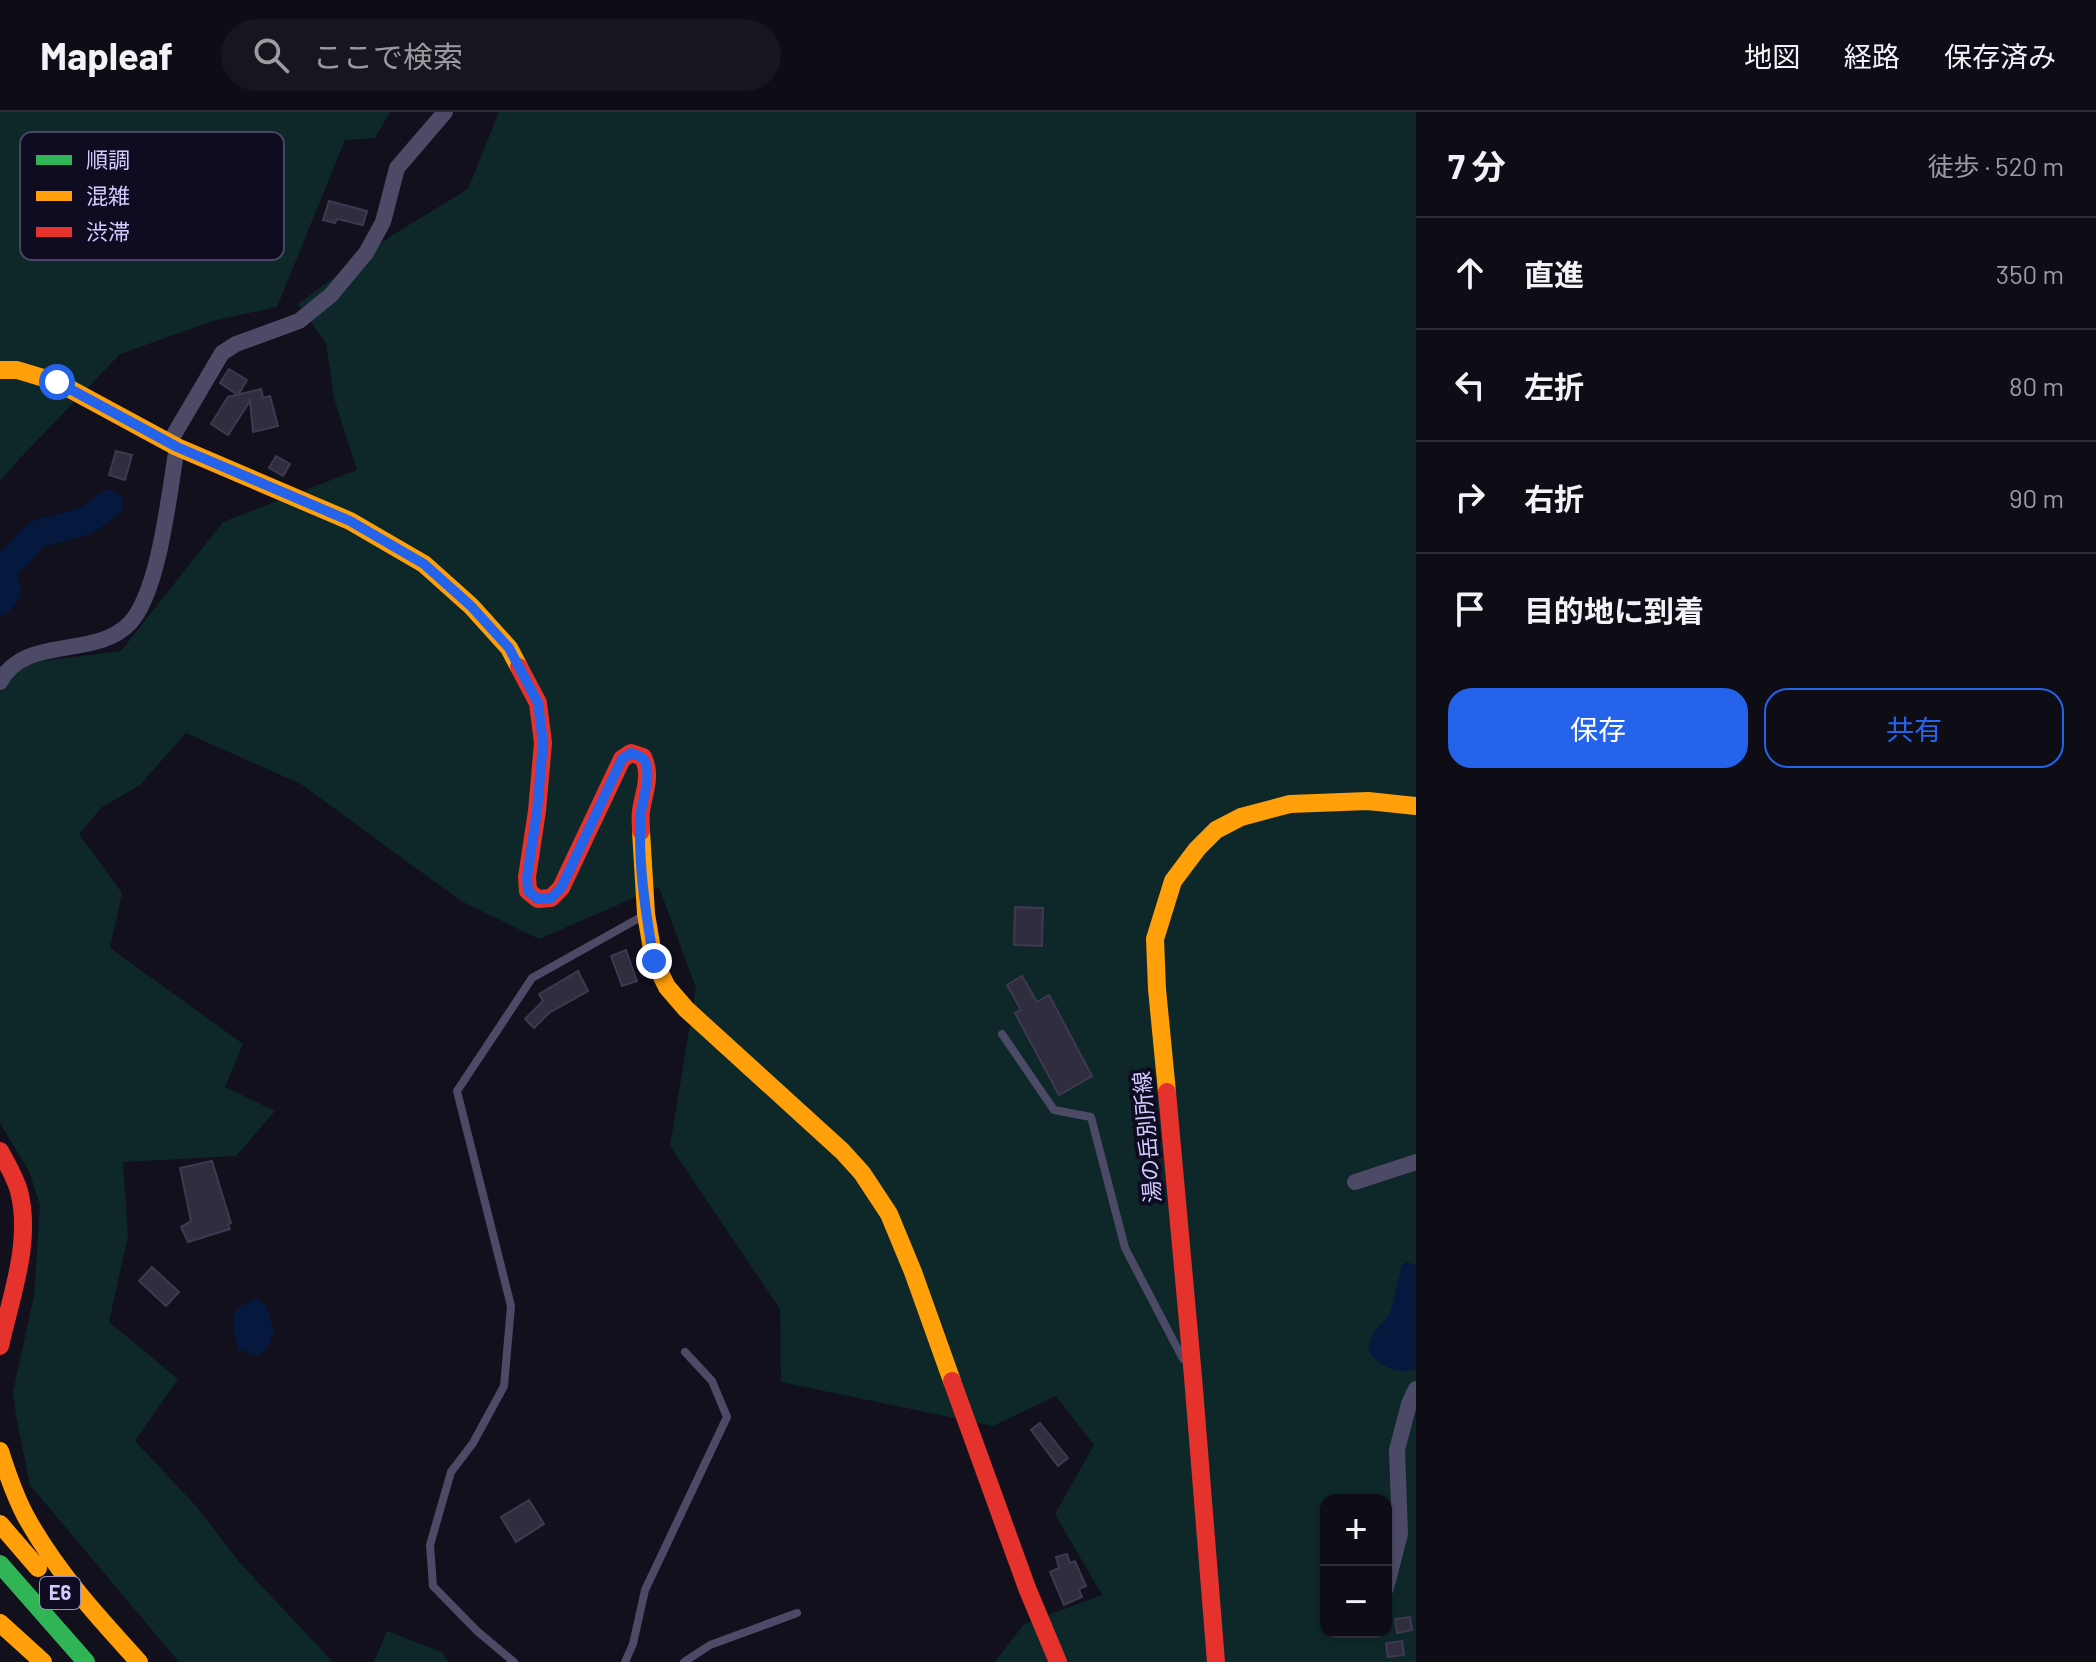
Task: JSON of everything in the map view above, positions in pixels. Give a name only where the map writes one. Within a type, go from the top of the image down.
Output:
[{"type":"main road","points":[[0,370],[17,370],[57,382],[173,445],[350,521],[424,564],[471,606],[509,648],[538,703],[543,743],[527,877],[528,891],[538,899],[551,898],[561,888],[622,759],[631,753],[643,757],[648,780],[641,812],[642,859],[646,914],[654,961],[667,987],[686,1009],[842,1151],[862,1173],[889,1214],[913,1272],[1027,1588],[1058,1662]]},
{"type":"main road","name":"湯の岳別所線","points":[[1216,1662],[1155,939],[1173,881],[1216,830],[1241,817],[1290,804],[1368,801],[1416,806]]},
{"type":"main road","points":[[0,1151],[18,1189],[23,1212],[19,1265],[0,1346]]},
{"type":"main road","points":[[0,1451],[10,1485],[32,1530],[66,1580],[139,1662]]},
{"type":"main road","name":"E6","points":[[0,1524],[120,1662]]},
{"type":"main road","name":"E6","points":[[0,1564],[86,1662]]},
{"type":"main road","points":[[0,1623],[43,1662]]},
{"type":"street","points":[[0,682],[25,658],[110,637],[130,623],[155,571],[173,445],[222,353],[236,344],[299,321],[331,295],[366,253],[383,222],[397,168],[445,112]]},
{"type":"street","points":[[1355,1182],[1416,1162]]},
{"type":"street","points":[[1392,1566],[1400,1534],[1397,1450],[1416,1389]]},
{"type":"lane","points":[[514,1662],[477,1631],[433,1586],[430,1545],[451,1472],[473,1443],[504,1386],[511,1306],[457,1091],[532,978],[646,914]]},
{"type":"lane","points":[[1002,1034],[1054,1110],[1091,1117],[1125,1248],[1193,1377]]},
{"type":"lane","points":[[625,1662],[633,1644],[645,1590],[727,1417],[712,1381],[685,1352]]},
{"type":"lane","points":[[684,1662],[710,1645],[797,1613]]},
{"type":"green space","points":[[0,112],[390,112],[375,138],[345,140],[277,307],[216,320],[120,354],[0,481]]},
{"type":"green space","points":[[499,112],[1416,112],[1416,1662],[995,1662],[1024,1624],[1102,1595],[1055,1514],[1094,1445],[1056,1396],[993,1426],[781,1382],[780,1309],[670,1146],[696,988],[659,887],[539,939],[461,901],[301,784],[186,733],[140,785],[102,807],[79,834],[122,893],[110,948],[243,1044],[225,1087],[275,1111],[236,1156],[123,1162],[128,1236],[109,1322],[178,1379],[135,1441],[196,1506],[240,1563],[333,1662],[179,1662],[30,1485],[13,1392],[34,1296],[40,1205],[29,1171],[0,1123],[0,666],[121,651],[223,522],[357,470],[334,398],[326,343],[298,304],[391,236],[468,189]]},
{"type":"green space","points":[[387,1631],[442,1652],[448,1662],[374,1662]]},
{"type":"water","points":[[1407,1262],[1416,1265],[1416,1369],[1403,1371],[1388,1368],[1368,1348],[1373,1333],[1390,1314],[1402,1265]]},
{"type":"water","points":[[257,1298],[266,1306],[274,1331],[267,1349],[258,1356],[238,1349],[232,1322],[238,1307]]},
{"type":"building","points":[[329,201],[367,211],[363,225],[337,219],[335,223],[323,220]]},
{"type":"building","points":[[229,369],[247,380],[238,395],[220,383]]},
{"type":"building","points":[[261,389],[263,398],[270,396],[278,426],[253,432],[250,401],[228,435],[211,424],[228,397]]},
{"type":"building","points":[[116,451],[132,455],[125,480],[109,475]]},
{"type":"building","points":[[276,456],[290,464],[283,476],[269,468]]},
{"type":"building","points":[[1015,907],[1043,908],[1042,946],[1014,945]]},
{"type":"building","points":[[626,950],[637,981],[622,986],[611,956]]},
{"type":"building","points":[[578,971],[588,991],[549,1013],[534,1028],[525,1019],[543,1001],[539,994]]},
{"type":"building","points":[[1022,976],[1037,1002],[1049,995],[1092,1076],[1059,1095],[1015,1013],[1021,1010],[1007,985]]},
{"type":"building","points":[[212,1161],[231,1223],[228,1224],[230,1229],[188,1242],[181,1227],[191,1221],[180,1168]]},
{"type":"building","points":[[152,1267],[179,1292],[166,1306],[139,1281]]},
{"type":"building","points":[[1040,1423],[1068,1458],[1058,1466],[1031,1430]]},
{"type":"building","points":[[529,1500],[544,1524],[516,1542],[501,1517]]},
{"type":"building","points":[[1067,1554],[1070,1563],[1075,1561],[1086,1586],[1079,1589],[1082,1597],[1064,1605],[1050,1572],[1059,1568],[1056,1557]]},
{"type":"building","points":[[1410,1617],[1412,1630],[1397,1633],[1395,1619]]},
{"type":"building","points":[[1402,1641],[1404,1655],[1388,1657],[1386,1643]]},
{"type":"waterway","points":[[0,601],[7,591],[2,570],[37,534],[86,521],[109,504]]},
{"type":"traffic: fast","points":[[0,1564],[86,1662]]},
{"type":"traffic: slow","points":[[0,370],[17,370],[57,382],[177,447],[350,521],[424,564],[471,606],[509,648],[519,667]]},
{"type":"traffic: slow","points":[[1167,1092],[1155,939],[1173,881],[1197,849],[1216,830],[1241,817],[1290,804],[1368,801],[1416,806]]},
{"type":"traffic: slow","points":[[641,831],[646,914],[654,961],[667,987],[686,1009],[842,1151],[862,1173],[889,1214],[952,1381]]},
{"type":"traffic: slow","points":[[0,1451],[21,1507],[50,1555],[92,1610],[139,1662]]},
{"type":"traffic: slow","points":[[0,1524],[38,1568]]},
{"type":"traffic: slow","points":[[0,1623],[43,1662]]},
{"type":"traffic: jam","points":[[519,667],[538,703],[543,743],[527,877],[528,891],[538,899],[551,898],[561,888],[622,759],[631,753],[643,757],[647,771],[641,831]]},
{"type":"traffic: jam","points":[[1167,1092],[1216,1662]]},
{"type":"traffic: jam","points":[[0,1151],[19,1191],[23,1230],[22,1249],[0,1346]]},
{"type":"traffic: jam","points":[[952,1381],[1027,1588],[1058,1662]]},
{"type":"route","points":[[57,382],[177,447],[350,521],[424,564],[471,606],[509,648],[538,703],[543,743],[527,877],[528,891],[538,899],[551,898],[561,888],[622,759],[631,753],[643,757],[648,780],[641,812],[642,859],[646,914],[654,961]]}]
